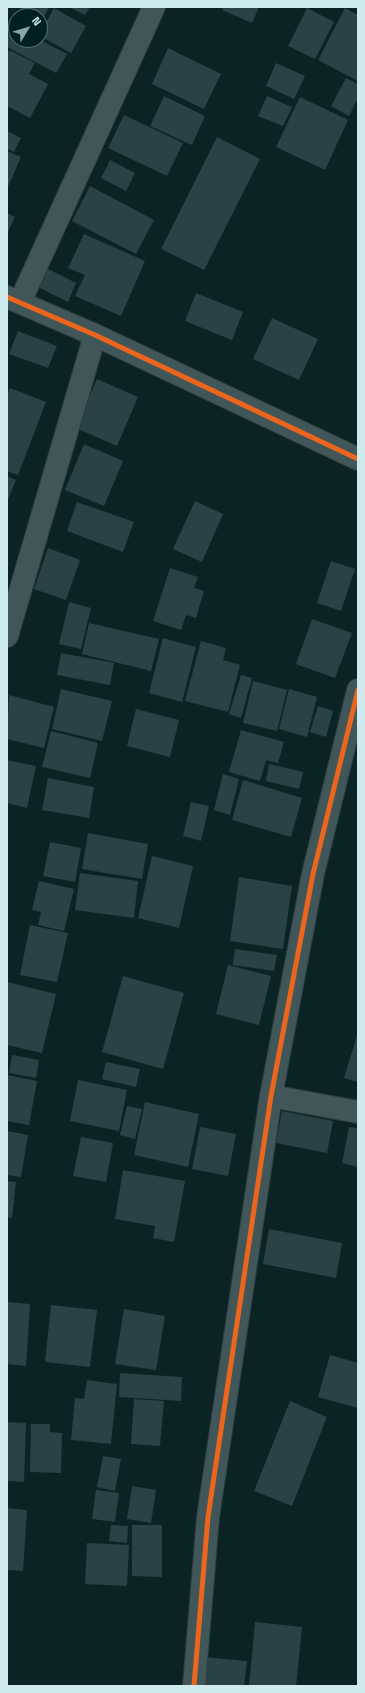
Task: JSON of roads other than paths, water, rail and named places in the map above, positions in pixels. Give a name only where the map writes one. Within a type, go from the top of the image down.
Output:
[{"type":"street","points":[[154,7],[14,299],[95,335],[358,459]]},
{"type":"street","points":[[7,636],[95,335]]},
{"type":"street","points":[[194,1686],[208,1518],[271,1096],[313,874],[358,690]]},
{"type":"street","points":[[271,1096],[358,1112]]}]
